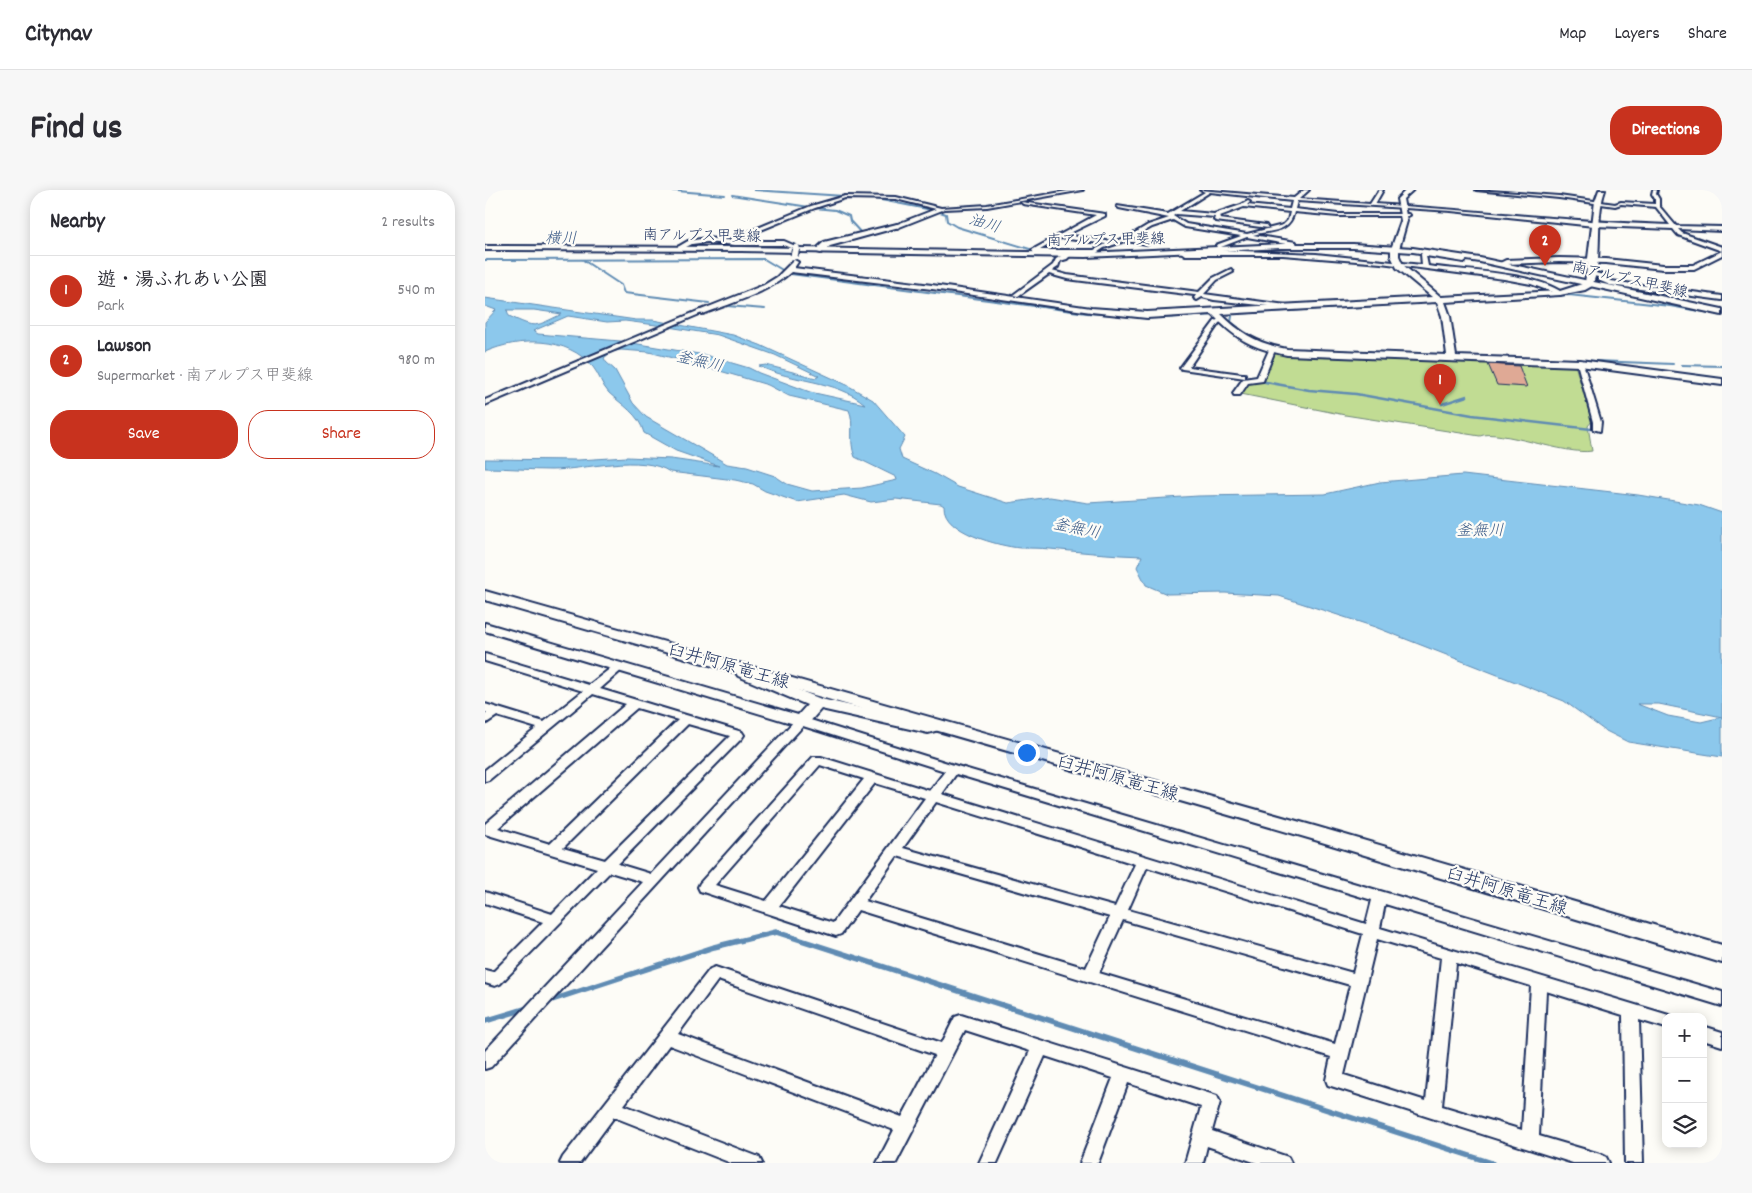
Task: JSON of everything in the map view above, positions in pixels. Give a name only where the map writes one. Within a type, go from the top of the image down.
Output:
[{"type":"main road","name":"南アルプス甲斐線","points":[[485,248],[680,248],[1068,254],[1183,251],[1295,245],[1395,249],[1501,264],[1722,312]]},
{"type":"main road","name":"臼井阿原竜王線","points":[[485,595],[1318,834],[1722,954]]},
{"type":"street","points":[[818,250],[827,244],[897,226],[941,209],[987,206],[1081,190]]},
{"type":"street","points":[[1203,190],[1371,206],[1414,216]]},
{"type":"street","points":[[1219,249],[1218,246],[1247,235],[1285,226],[1290,220],[1295,200],[1307,190]]},
{"type":"street","points":[[1371,206],[1381,190]]},
{"type":"street","points":[[1410,190],[1399,199],[1404,221],[1395,249],[1395,256],[1398,263],[1440,300],[1446,316],[1452,358]]},
{"type":"street","points":[[1478,190],[1615,205],[1621,203],[1657,206]]},
{"type":"street","points":[[790,270],[1091,310],[1147,315],[1560,293],[1575,290],[1589,284],[1592,272],[1597,202],[1602,190]]},
{"type":"street","points":[[1655,190],[1657,206],[1681,234],[1722,249]]},
{"type":"street","points":[[1015,201],[1103,215],[1034,251],[1068,254],[1095,252],[1113,243],[1131,238],[1150,226],[1171,217],[1209,191]]},
{"type":"street","points":[[1176,212],[1216,216],[1243,206],[1257,195]]},
{"type":"street","points":[[727,242],[813,207],[845,197],[896,198],[941,209]]},
{"type":"street","points":[[1243,206],[1338,215],[1451,210],[1595,224],[1722,229]]},
{"type":"street","points":[[1119,207],[1171,217],[1185,225],[1295,243],[1295,245]]},
{"type":"street","points":[[1453,217],[1483,218],[1497,215]]},
{"type":"street","points":[[1216,216],[1219,216],[1216,220],[1276,228]]},
{"type":"street","points":[[1060,236],[1113,243]]},
{"type":"street","points":[[485,403],[763,287],[790,270],[794,263],[795,252],[784,243],[698,240],[687,243],[680,248]]},
{"type":"street","points":[[1123,240],[1146,243]]},
{"type":"street","points":[[1183,251],[1185,253],[1226,251],[1262,253],[1425,266],[1510,278],[1547,286],[1560,293]]},
{"type":"street","points":[[1501,264],[1506,262],[1559,260],[1615,262],[1663,267],[1695,267],[1722,253]]},
{"type":"street","points":[[1016,295],[1056,266],[1059,260],[1065,258],[1068,254]]},
{"type":"street","points":[[1425,266],[1424,254],[1464,260],[1466,258]]},
{"type":"street","points":[[1592,272],[1609,270],[1615,262]]},
{"type":"street","points":[[1048,272],[1067,277],[1293,308]]},
{"type":"street","points":[[1196,300],[1199,294],[1215,278],[1231,272]]},
{"type":"street","points":[[1592,272],[1601,276],[1600,280],[1610,283],[1722,298]]},
{"type":"street","points":[[1215,312],[1248,343],[1272,350],[1307,353],[1580,363],[1722,382]]},
{"type":"street","points":[[1222,320],[1217,322],[1184,368],[1242,376]]},
{"type":"street","points":[[1237,393],[1246,381],[1260,379],[1272,350]]},
{"type":"street","points":[[1580,363],[1597,422],[1597,430]]},
{"type":"street","points":[[485,627],[620,666],[953,769],[1722,999]]},
{"type":"street","points":[[485,657],[738,735],[495,980],[485,976]]},
{"type":"street","points":[[485,777],[620,666]]},
{"type":"street","points":[[739,667],[743,673],[817,703],[928,728],[937,724]]},
{"type":"street","points":[[485,1062],[817,703]]},
{"type":"street","points":[[486,830],[634,704]]},
{"type":"street","points":[[485,720],[490,709],[546,727]]},
{"type":"street","points":[[552,850],[686,720]]},
{"type":"street","points":[[953,769],[932,796],[836,930],[705,887],[817,760],[872,778],[932,796],[1143,861],[1371,932],[1662,1021]]},
{"type":"street","points":[[769,908],[872,778]]},
{"type":"street","points":[[486,830],[653,880]]},
{"type":"street","points":[[894,850],[1359,981]]},
{"type":"street","points":[[1090,976],[1143,861]]},
{"type":"street","points":[[485,896],[554,920]]},
{"type":"street","points":[[1380,897],[1334,1080],[1600,1163]]},
{"type":"street","points":[[855,904],[1341,1053]]},
{"type":"street","points":[[1433,1111],[1449,955]]},
{"type":"street","points":[[569,1163],[715,973],[945,1051]]},
{"type":"street","points":[[1530,1141],[1539,983]]},
{"type":"street","points":[[1631,1011],[1634,1163]]},
{"type":"street","points":[[886,1163],[961,1022],[1211,1102],[1194,1163]]},
{"type":"street","points":[[1707,1034],[1722,1039]]},
{"type":"street","points":[[667,1037],[905,1126]]},
{"type":"street","points":[[988,1163],[1040,1048]]},
{"type":"street","points":[[1089,1163],[1123,1074]]},
{"type":"street","points":[[613,1108],[753,1163]]},
{"type":"street","points":[[1201,1136],[1281,1163]]},
{"type":"green space","points":[[1274,353],[1575,365],[1592,421],[1588,426],[1592,451],[1566,450],[1502,436],[1480,436],[1345,415],[1241,394],[1249,381],[1258,381]]},
{"type":"water","name":"釜無川","points":[[485,298],[636,320],[653,320],[733,335],[760,345],[847,385],[873,400],[905,437],[899,449],[902,459],[958,487],[1008,503],[1050,497],[1088,503],[1198,496],[1325,494],[1380,482],[1463,475],[1638,495],[1699,505],[1722,513],[1722,717],[1722,757],[1628,742],[1604,730],[1564,701],[1375,627],[1279,596],[1225,593],[1167,594],[1146,585],[1137,567],[1142,556],[1043,548],[1020,548],[986,541],[962,530],[953,523],[946,515],[944,506],[941,504],[896,499],[871,502],[844,495],[797,502],[765,491],[753,484],[670,472],[658,466],[644,464],[612,464],[551,470],[485,468],[485,459],[578,460],[627,457],[671,459],[719,466],[676,451],[644,433],[642,426],[634,415],[609,393],[602,384],[593,367],[570,349],[542,342],[527,342],[498,347],[485,352],[485,322],[496,310],[485,306]],"holes":[[[507,310],[534,310],[562,314],[540,324],[531,325],[509,316]],[[568,316],[607,322],[625,321],[718,335],[775,355],[819,376],[816,378],[766,365],[759,366],[786,376],[828,385],[854,396],[865,404],[810,392],[749,368],[705,355],[620,341],[538,334],[533,331]],[[621,350],[649,352],[768,385],[789,396],[849,410],[855,457],[896,477],[897,480],[862,488],[812,491],[787,484],[775,476],[747,467],[727,464],[646,417],[633,403],[615,370],[606,362],[604,358],[611,352]],[[1637,704],[1659,704],[1722,717],[1701,722],[1668,716]]]},
{"type":"building","points":[[1488,364],[1519,366],[1527,387],[1497,385]]},
{"type":"waterway","points":[[665,190],[725,195]]},
{"type":"waterway","name":"油川","points":[[754,190],[844,196]]},
{"type":"waterway","points":[[732,195],[809,207]]},
{"type":"waterway","name":"油川","points":[[871,198],[932,210]]},
{"type":"waterway","points":[[814,208],[835,210],[849,216],[850,221],[862,234]]},
{"type":"waterway","name":"油川","points":[[937,211],[946,214],[947,221],[957,227],[1033,250]]},
{"type":"waterway","points":[[485,260],[764,259],[784,271]]},
{"type":"waterway","points":[[583,260],[621,285],[624,293],[709,303]]},
{"type":"waterway","points":[[791,274],[1087,313],[1162,318],[1569,295],[1670,306],[1722,315]]},
{"type":"waterway","points":[[727,306],[765,309]]},
{"type":"waterway","points":[[1232,316],[1231,322],[1238,327]]},
{"type":"waterway","points":[[1240,330],[1248,336]]},
{"type":"waterway","points":[[1279,348],[1295,349]]},
{"type":"waterway","points":[[1468,356],[1673,364]]},
{"type":"waterway","points":[[1682,365],[1722,366]]},
{"type":"waterway","points":[[1261,381],[1272,383]]},
{"type":"waterway","points":[[1265,382],[1309,390],[1356,394],[1472,415],[1591,429]]},
{"type":"waterway","points":[[1442,404],[1467,396]]},
{"type":"waterway","points":[[549,1001],[714,947],[776,932],[1492,1163]]},
{"type":"waterway","points":[[485,1021],[528,1008]]},
{"type":"place","name":"Lawson","points":[[1545,266]]},
{"type":"place","name":"遊・湯ふれあい公園","points":[[1440,405]]},
{"type":"water label","name":"横川","points":[[561,237]]}]
